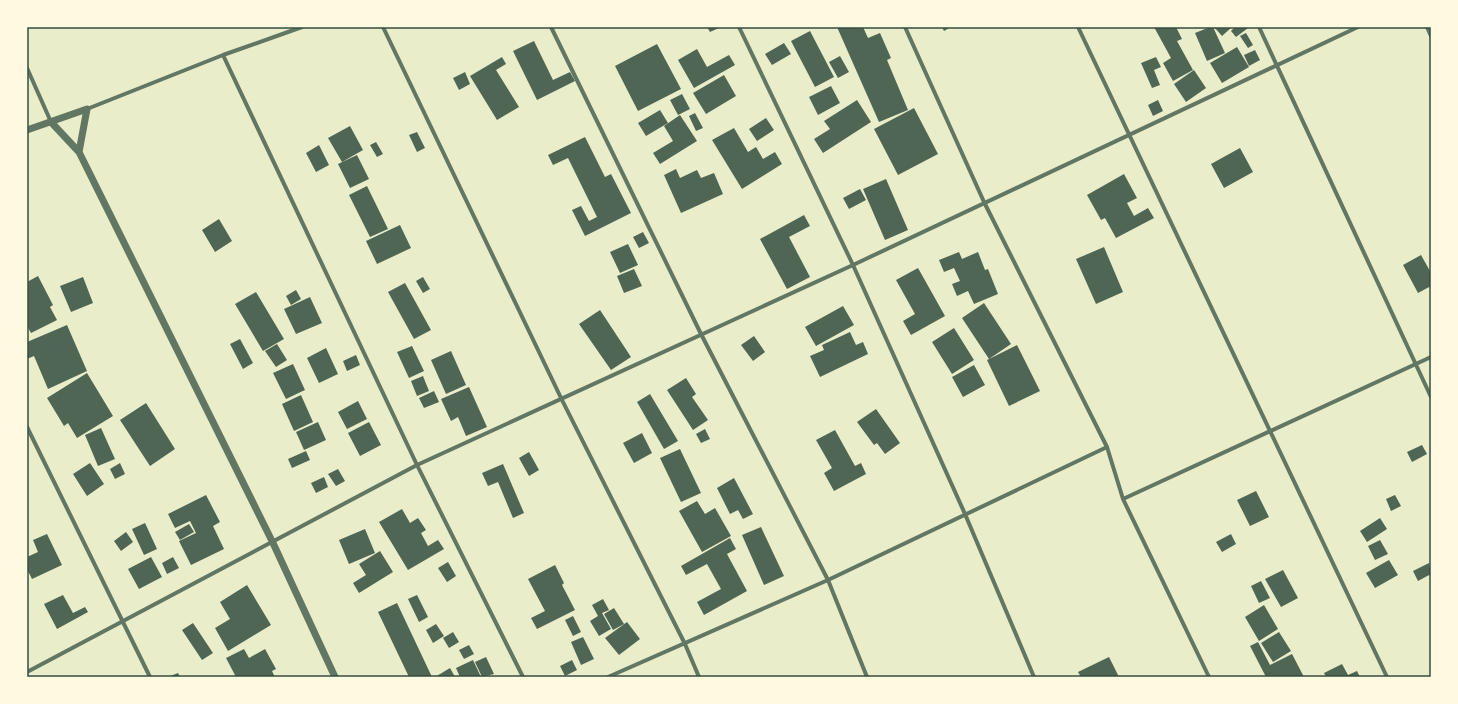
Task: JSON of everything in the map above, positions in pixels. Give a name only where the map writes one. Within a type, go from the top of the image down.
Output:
[{"type":"street","points":[[27,130],[87,109],[224,55],[302,27]]},
{"type":"street","points":[[383,27],[562,400],[699,677]]},
{"type":"street","points":[[551,27],[701,334],[828,580],[867,677]]},
{"type":"street","points":[[739,27],[853,265],[965,514],[1034,677]]},
{"type":"street","points":[[905,27],[984,202],[1107,447],[1123,499],[1209,677]]},
{"type":"street","points":[[1078,27],[1387,677]]},
{"type":"street","points":[[1259,27],[1431,397]]},
{"type":"street","points":[[27,672],[273,543],[417,465],[562,400],[701,334],[853,265],[1358,27]]},
{"type":"street","points":[[1427,27],[1431,36]]},
{"type":"street","points":[[224,55],[417,465],[523,677]]},
{"type":"street","points":[[27,68],[51,122],[79,152],[273,543],[335,677]]},
{"type":"street","points":[[79,152],[87,109]]},
{"type":"street","points":[[1123,499],[1431,357]]},
{"type":"street","points":[[27,426],[150,677]]},
{"type":"street","points":[[608,677],[828,580],[1107,447]]},
{"type":"building","points":[[707,27],[721,27],[710,32]]},
{"type":"building","points":[[837,27],[863,27],[868,38],[880,33],[891,58],[887,60],[908,110],[879,122]]},
{"type":"building","points":[[942,27],[951,27],[944,31]]},
{"type":"building","points":[[1154,27],[1176,27],[1182,39],[1177,41],[1193,70],[1173,81],[1163,63],[1171,58]]},
{"type":"building","points":[[1213,27],[1225,53],[1207,61],[1195,33]]},
{"type":"building","points":[[1214,27],[1232,27],[1222,36]]},
{"type":"building","points":[[1235,27],[1248,28],[1236,37],[1231,31]]},
{"type":"building","points":[[810,31],[834,77],[815,87],[791,41]]},
{"type":"building","points":[[1246,33],[1253,45],[1248,48],[1240,36]]},
{"type":"building","points":[[534,41],[553,80],[570,72],[575,81],[537,100],[513,51]]},
{"type":"building","points":[[784,43],[791,54],[772,65],[765,54]]},
{"type":"building","points":[[657,44],[681,89],[638,111],[615,66]]},
{"type":"building","points":[[1237,47],[1249,67],[1222,83],[1210,63]]},
{"type":"building","points":[[697,49],[707,67],[729,55],[735,65],[694,88],[678,60]]},
{"type":"building","points":[[1255,50],[1260,60],[1249,66],[1244,55]]},
{"type":"building","points":[[840,56],[849,72],[838,78],[829,62]]},
{"type":"building","points":[[502,57],[506,64],[496,70],[519,107],[497,120],[470,76]]},
{"type":"building","points":[[1156,57],[1161,67],[1154,70],[1160,85],[1152,88],[1141,63]]},
{"type":"building","points":[[1194,70],[1206,88],[1186,102],[1174,84]]},
{"type":"building","points":[[465,72],[470,84],[459,90],[453,78]]},
{"type":"building","points":[[724,75],[736,96],[706,114],[693,93]]},
{"type":"building","points":[[831,86],[840,103],[818,115],[809,97]]},
{"type":"building","points":[[682,94],[690,109],[678,115],[670,100]]},
{"type":"building","points":[[857,100],[871,122],[823,153],[814,139],[830,129],[824,121]]},
{"type":"building","points":[[1158,100],[1163,111],[1153,116],[1148,105]]},
{"type":"building","points":[[914,108],[938,154],[898,175],[874,129]]},
{"type":"building","points":[[660,110],[668,123],[646,136],[638,123]]},
{"type":"building","points":[[695,113],[703,128],[696,131],[689,116]]},
{"type":"building","points":[[680,115],[697,141],[660,164],[653,153],[673,141],[664,126]]},
{"type":"building","points":[[766,118],[774,130],[757,141],[749,129]]},
{"type":"building","points":[[350,126],[363,150],[342,162],[328,138]]},
{"type":"building","points":[[734,128],[748,152],[756,147],[763,159],[775,152],[782,164],[742,189],[712,140]]},
{"type":"building","points":[[417,132],[425,148],[417,152],[409,135]]},
{"type":"building","points":[[585,137],[605,177],[611,174],[631,213],[585,236],[572,210],[581,206],[589,221],[597,217],[568,158],[553,165],[548,155]]},
{"type":"building","points":[[376,142],[383,154],[377,157],[370,145]]},
{"type":"building","points":[[319,145],[329,165],[316,172],[306,153]]},
{"type":"building","points":[[1240,148],[1253,172],[1224,188],[1211,164]]},
{"type":"building","points":[[357,155],[369,179],[350,188],[338,164]]},
{"type":"building","points":[[676,169],[680,178],[697,170],[701,178],[714,173],[723,194],[681,213],[664,175]]},
{"type":"building","points":[[1124,174],[1137,198],[1127,203],[1134,216],[1148,208],[1154,218],[1116,238],[1105,218],[1101,220],[1087,195]]},
{"type":"building","points":[[886,179],[908,230],[885,240],[863,189]]},
{"type":"building","points":[[367,186],[388,229],[370,237],[349,195]]},
{"type":"building","points":[[860,189],[866,200],[849,209],[843,198]]},
{"type":"building","points":[[804,215],[810,226],[789,237],[810,277],[787,289],[760,239]]},
{"type":"building","points":[[219,219],[232,241],[215,252],[202,230]]},
{"type":"building","points":[[400,225],[411,248],[377,264],[366,241]]},
{"type":"building","points":[[643,232],[649,243],[639,248],[633,237]]},
{"type":"building","points":[[628,244],[638,265],[620,273],[610,252]]},
{"type":"building","points":[[1104,247],[1123,292],[1096,304],[1076,259]]},
{"type":"building","points":[[959,252],[962,259],[978,252],[985,270],[988,269],[998,294],[974,304],[968,291],[957,296],[952,284],[960,281],[954,268],[944,272],[939,260]]},
{"type":"building","points":[[1421,255],[1430,271],[1431,270],[1431,286],[1418,293],[1403,265]]},
{"type":"building","points":[[918,268],[945,316],[911,335],[903,321],[915,314],[896,280]]},
{"type":"building","points":[[634,269],[642,286],[624,293],[617,276]]},
{"type":"building","points":[[38,276],[53,305],[50,307],[57,320],[31,333],[27,326],[27,282]]},
{"type":"building","points":[[83,277],[93,303],[71,312],[60,286]]},
{"type":"building","points":[[423,277],[430,289],[423,293],[416,281]]},
{"type":"building","points":[[405,283],[431,330],[414,339],[388,292]]},
{"type":"building","points":[[296,290],[301,299],[291,305],[286,296]]},
{"type":"building","points":[[256,292],[284,339],[263,351],[235,304]]},
{"type":"building","points":[[310,297],[322,323],[296,334],[284,309]]},
{"type":"building","points":[[984,303],[1011,344],[989,359],[962,318]]},
{"type":"building","points":[[843,306],[854,325],[816,346],[805,327]]},
{"type":"building","points":[[600,310],[631,357],[611,370],[579,324]]},
{"type":"building","points":[[67,325],[87,371],[48,389],[34,356],[27,359],[27,342]]},
{"type":"building","points":[[954,328],[974,360],[952,374],[932,342]]},
{"type":"building","points":[[850,332],[856,345],[863,342],[868,354],[820,377],[810,356],[824,350],[822,345]]},
{"type":"building","points":[[754,336],[765,352],[753,361],[741,345]]},
{"type":"building","points":[[240,339],[253,363],[243,369],[230,344]]},
{"type":"building","points":[[277,344],[287,360],[276,367],[265,351]]},
{"type":"building","points":[[1017,345],[1040,391],[1009,406],[987,360]]},
{"type":"building","points":[[412,346],[424,371],[409,378],[397,352]]},
{"type":"building","points":[[326,348],[338,374],[319,383],[307,358]]},
{"type":"building","points":[[451,351],[466,385],[446,394],[431,360]]},
{"type":"building","points":[[356,355],[360,365],[347,371],[343,361]]},
{"type":"building","points":[[293,364],[305,390],[286,399],[273,373]]},
{"type":"building","points":[[974,365],[985,385],[963,397],[952,377]]},
{"type":"building","points":[[87,373],[113,416],[77,438],[68,423],[64,426],[47,398]]},
{"type":"building","points":[[423,376],[429,391],[417,396],[411,381]]},
{"type":"building","points":[[686,378],[696,394],[692,397],[708,420],[693,430],[667,390]]},
{"type":"building","points":[[469,387],[487,427],[466,436],[458,417],[451,421],[441,399]]},
{"type":"building","points":[[434,391],[439,402],[424,408],[419,398]]},
{"type":"building","points":[[650,394],[678,441],[664,449],[637,402]]},
{"type":"building","points":[[301,395],[313,422],[294,431],[282,404]]},
{"type":"building","points":[[358,401],[367,419],[347,429],[338,412]]},
{"type":"building","points":[[146,403],[175,449],[150,466],[120,420]]},
{"type":"building","points":[[876,409],[900,443],[885,454],[877,443],[874,445],[857,422]]},
{"type":"building","points":[[318,422],[326,440],[304,450],[296,432]]},
{"type":"building","points":[[369,422],[381,445],[360,456],[348,433]]},
{"type":"building","points":[[101,428],[115,459],[98,466],[85,435]]},
{"type":"building","points":[[705,429],[710,439],[701,443],[696,434]]},
{"type":"building","points":[[835,430],[855,466],[861,463],[866,474],[834,491],[824,473],[832,468],[816,440]]},
{"type":"building","points":[[642,433],[652,453],[634,463],[623,443]]},
{"type":"building","points":[[1422,445],[1427,454],[1412,462],[1407,452]]},
{"type":"building","points":[[680,449],[701,493],[681,502],[660,458]]},
{"type":"building","points":[[306,451],[310,460],[292,468],[288,459]]},
{"type":"building","points":[[529,452],[539,470],[529,476],[519,458]]},
{"type":"building","points":[[90,463],[104,484],[87,496],[73,474]]},
{"type":"building","points":[[120,463],[125,474],[115,479],[110,469]]},
{"type":"building","points":[[503,464],[524,513],[513,518],[498,482],[488,486],[482,473]]},
{"type":"building","points":[[338,469],[345,481],[336,486],[328,474]]},
{"type":"building","points":[[324,477],[328,487],[316,493],[311,483]]},
{"type":"building","points":[[734,478],[753,514],[743,519],[738,510],[730,514],[717,488]]},
{"type":"building","points":[[1256,491],[1269,517],[1250,526],[1237,500]]},
{"type":"building","points":[[206,495],[220,522],[213,526],[224,549],[191,565],[179,541],[196,533],[190,521],[175,528],[168,514]]},
{"type":"building","points":[[1395,495],[1401,506],[1391,511],[1386,499]]},
{"type":"building","points":[[697,501],[705,514],[715,508],[731,536],[702,552],[679,511]]},
{"type":"building","points":[[402,509],[410,523],[418,518],[426,530],[421,533],[428,546],[438,540],[444,549],[408,570],[379,522]]},
{"type":"building","points":[[1380,518],[1387,529],[1367,542],[1360,531]]},
{"type":"building","points":[[145,523],[157,549],[144,555],[132,529]]},
{"type":"building","points":[[189,524],[194,532],[180,540],[175,532]]},
{"type":"building","points":[[761,527],[784,576],[764,585],[742,535]]},
{"type":"building","points":[[365,529],[375,553],[349,564],[339,540]]},
{"type":"building","points":[[126,532],[133,542],[121,551],[114,541]]},
{"type":"building","points":[[47,534],[62,565],[32,579],[27,569],[27,557],[38,552],[33,540]]},
{"type":"building","points":[[1231,534],[1236,544],[1222,552],[1216,542]]},
{"type":"building","points":[[730,538],[736,549],[727,554],[747,591],[704,615],[697,602],[721,589],[707,564],[686,575],[681,566]]},
{"type":"building","points":[[1380,540],[1388,554],[1375,560],[1368,546]]},
{"type":"building","points":[[380,551],[393,572],[359,593],[353,583],[366,575],[359,564]]},
{"type":"building","points":[[151,557],[162,577],[139,589],[128,569]]},
{"type":"building","points":[[173,557],[179,568],[167,574],[162,563]]},
{"type":"building","points":[[1389,560],[1398,575],[1375,588],[1366,573]]},
{"type":"building","points":[[448,562],[456,576],[447,582],[438,568]]},
{"type":"building","points":[[1429,563],[1431,574],[1418,581],[1413,571]]},
{"type":"building","points":[[555,565],[564,583],[562,585],[575,610],[537,629],[531,618],[545,611],[528,579]]},
{"type":"building","points":[[1283,570],[1298,598],[1281,607],[1265,579]]},
{"type":"building","points":[[1261,581],[1270,598],[1259,603],[1251,586]]},
{"type":"building","points":[[247,585],[271,625],[228,651],[215,628],[230,619],[220,602]]},
{"type":"building","points":[[63,595],[73,613],[85,607],[88,612],[57,629],[44,604]]},
{"type":"building","points":[[417,595],[428,617],[419,622],[408,599]]},
{"type":"building","points":[[603,599],[609,610],[602,613],[611,629],[599,636],[590,621],[598,616],[592,605]]},
{"type":"building","points":[[397,603],[432,677],[409,677],[378,612]]},
{"type":"building","points":[[1264,605],[1278,629],[1259,641],[1245,617]]},
{"type":"building","points":[[614,608],[624,624],[613,630],[604,614]]},
{"type":"building","points":[[573,616],[581,632],[573,636],[565,620]]},
{"type":"building","points":[[627,622],[640,639],[619,655],[605,638]]},
{"type":"building","points":[[193,623],[213,653],[202,660],[182,630]]},
{"type":"building","points":[[436,624],[444,636],[433,643],[426,630]]},
{"type":"building","points":[[453,632],[459,642],[449,648],[443,638]]},
{"type":"building","points":[[1279,632],[1291,651],[1273,662],[1261,643]]},
{"type":"building","points":[[583,637],[594,659],[581,665],[571,642]]},
{"type":"building","points":[[1258,642],[1270,665],[1292,654],[1304,677],[1266,677],[1250,646]]},
{"type":"building","points":[[469,645],[474,654],[464,659],[459,650]]},
{"type":"building","points":[[244,649],[249,658],[265,649],[276,669],[272,671],[275,677],[236,677],[226,658]]},
{"type":"building","points":[[486,657],[494,674],[482,677],[475,662]]},
{"type":"building","points":[[1109,657],[1119,677],[1081,677],[1078,672]]},
{"type":"building","points":[[473,660],[481,677],[460,677],[456,668]]},
{"type":"building","points":[[572,660],[577,670],[565,676],[560,666]]},
{"type":"building","points":[[1342,664],[1348,675],[1357,671],[1360,677],[1326,677],[1324,673]]},
{"type":"building","points":[[450,668],[455,677],[435,677]]},
{"type":"building","points":[[178,673],[180,677],[168,677]]}]
